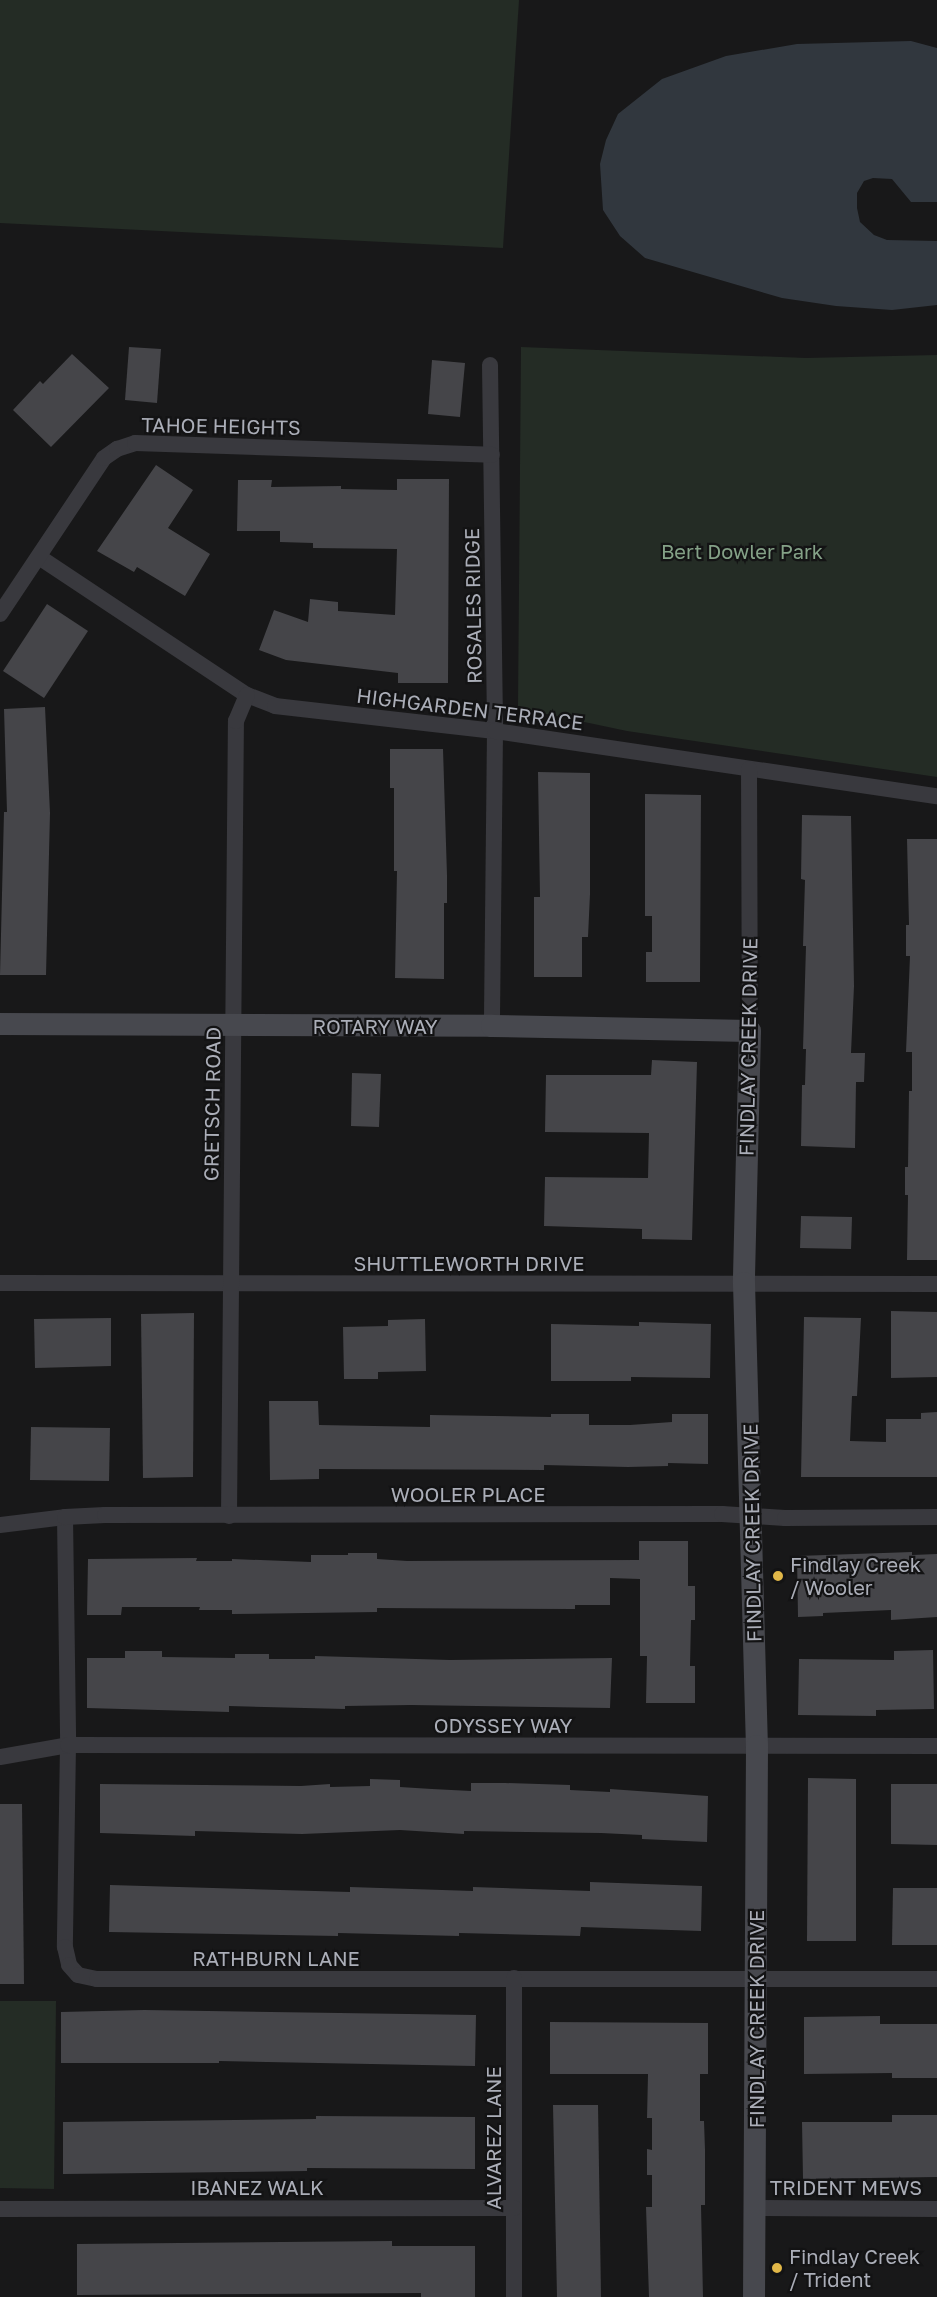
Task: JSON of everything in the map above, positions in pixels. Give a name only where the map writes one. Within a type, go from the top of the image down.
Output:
[{"type":"street","name":"ROSALES RIDGE","points":[[490,364],[495,731],[492,1026]]},
{"type":"street","name":"TAHOE HEIGHTS","points":[[0,614],[104,458],[117,449],[135,443],[492,455]]},
{"type":"street","name":"HIGHGARDEN TERRACE","points":[[39,557],[247,695],[275,706],[495,731],[937,796]]},
{"type":"street","name":"GRETSCH ROAD","points":[[229,1516],[236,721],[247,695]]},
{"type":"street","name":"FINDLAY CREEK DRIVE","points":[[749,769],[750,1032],[744,1283],[753,1516],[757,1746],[754,2297]]},
{"type":"street","name":"ROTARY WAY","points":[[0,1024],[492,1026],[750,1032]]},
{"type":"street","name":"SHUTTLEWORTH DRIVE","points":[[0,1283],[937,1284]]},
{"type":"street","name":"WOOLER PLACE","points":[[0,1525],[65,1517],[937,1518]]},
{"type":"street","name":"RATHBURN LANE","points":[[65,1517],[68,1745],[65,1947],[69,1965],[78,1975],[97,1979],[937,1979]]},
{"type":"street","name":"ODYSSEY WAY","points":[[0,1757],[68,1745],[937,1746]]},
{"type":"street","name":"ALVAREZ LANE","points":[[514,1978],[514,2297]]},
{"type":"street","name":"IBANEZ WALK","points":[[0,2209],[514,2208]]},
{"type":"street","name":"TRIDENT MEWS","points":[[754,2208],[937,2209]]},
{"type":"green space","points":[[0,0],[519,0],[503,248],[0,223]]},
{"type":"green space","name":"Bert Dowler Park","points":[[521,347],[806,358],[937,355],[937,777],[627,731],[518,708]]},
{"type":"green space","points":[[0,2001],[56,2001],[54,2189],[0,2188]]},
{"type":"shaded area","points":[[911,41],[937,48],[937,202],[911,202],[892,179],[873,178],[864,181],[857,193],[857,208],[860,222],[874,235],[887,240],[937,241],[937,305],[892,310],[836,306],[782,298],[645,258],[620,236],[603,210],[600,164],[606,140],[618,114],[662,79],[726,56],[797,44]]},
{"type":"building","points":[[129,347],[161,349],[157,403],[125,400]]},
{"type":"building","points":[[72,354],[109,388],[51,447],[13,410],[40,381],[43,384]]},
{"type":"building","points":[[432,360],[465,363],[460,417],[428,414]]},
{"type":"building","points":[[156,465],[193,490],[168,528],[210,554],[185,596],[137,567],[134,572],[97,551]]},
{"type":"building","points":[[397,479],[449,479],[448,683],[398,683],[398,673],[286,660],[259,650],[274,610],[308,622],[310,599],[338,602],[338,611],[395,615],[397,549],[313,548],[313,543],[280,542],[280,531],[237,531],[238,480],[272,480],[271,487],[341,486],[341,489],[397,490]]},
{"type":"building","points":[[47,604],[88,631],[44,698],[3,671]]},
{"type":"building","points":[[45,707],[50,813],[46,975],[0,975],[4,812],[7,812],[4,709]]},
{"type":"building","points":[[390,749],[443,749],[447,875],[447,903],[444,903],[444,979],[395,978],[397,871],[394,871],[394,788],[390,788]]},
{"type":"building","points":[[538,772],[590,773],[590,894],[588,937],[582,937],[582,977],[534,977],[534,897],[540,897]]},
{"type":"building","points":[[645,794],[701,795],[700,982],[646,982],[646,952],[652,952],[652,916],[645,916]]},
{"type":"building","points":[[802,815],[851,816],[854,986],[851,1053],[865,1053],[864,1082],[856,1082],[855,1148],[801,1146],[802,1085],[805,1085],[806,1049],[803,1049],[806,946],[803,946],[805,880],[801,879]]},
{"type":"building","points":[[907,839],[937,839],[937,1260],[907,1260],[908,1195],[905,1195],[905,1167],[908,1167],[912,1052],[906,1052],[910,956],[906,956],[906,925],[909,925]]},
{"type":"building","points":[[652,1060],[697,1062],[692,1240],[642,1239],[642,1229],[544,1226],[545,1177],[648,1178],[649,1133],[545,1132],[546,1075],[651,1075]]},
{"type":"building","points":[[352,1073],[381,1074],[379,1127],[351,1126]]},
{"type":"building","points":[[801,1216],[852,1217],[851,1249],[800,1248]]},
{"type":"building","points":[[891,1311],[937,1312],[937,1377],[891,1378]]},
{"type":"building","points":[[194,1313],[193,1477],[143,1478],[141,1314]]},
{"type":"building","points":[[804,1317],[861,1318],[857,1396],[852,1396],[850,1441],[886,1442],[886,1419],[921,1419],[921,1413],[937,1412],[937,1477],[801,1477]]},
{"type":"building","points":[[111,1318],[111,1366],[35,1368],[34,1319]]},
{"type":"building","points":[[425,1319],[426,1371],[378,1372],[378,1379],[344,1379],[343,1327],[388,1326],[388,1320]]},
{"type":"building","points":[[639,1322],[711,1324],[710,1378],[631,1377],[631,1381],[551,1381],[551,1324],[639,1326]]},
{"type":"building","points":[[269,1401],[318,1401],[319,1425],[430,1427],[430,1415],[551,1417],[551,1414],[589,1414],[589,1425],[630,1425],[672,1422],[672,1414],[708,1414],[708,1464],[668,1463],[668,1466],[628,1467],[544,1465],[544,1470],[319,1469],[319,1479],[270,1480]]},
{"type":"building","points":[[31,1427],[110,1428],[109,1481],[30,1480]]},
{"type":"building","points":[[639,1541],[688,1541],[688,1586],[695,1586],[695,1620],[691,1620],[690,1666],[695,1666],[695,1703],[646,1703],[647,1656],[640,1656],[640,1579],[610,1578],[610,1605],[575,1605],[575,1609],[377,1608],[377,1612],[232,1614],[232,1610],[199,1610],[200,1607],[122,1607],[121,1615],[87,1615],[88,1559],[197,1558],[196,1561],[232,1561],[232,1559],[311,1562],[311,1555],[377,1553],[377,1559],[407,1561],[639,1560]]},
{"type":"building","points":[[912,1552],[912,1555],[937,1554],[937,1617],[891,1620],[891,1610],[823,1613],[823,1616],[798,1617],[797,1556]]},
{"type":"building","points":[[933,1650],[934,1709],[876,1710],[876,1716],[798,1715],[799,1659],[894,1660],[894,1651]]},
{"type":"building","points":[[125,1651],[162,1651],[162,1657],[235,1658],[235,1654],[269,1654],[269,1659],[315,1659],[315,1656],[450,1660],[612,1658],[610,1708],[411,1705],[345,1706],[345,1709],[229,1706],[229,1712],[87,1708],[87,1658],[125,1658]]},
{"type":"building","points":[[808,1778],[856,1779],[856,1941],[807,1941]]},
{"type":"building","points":[[370,1779],[400,1780],[400,1787],[471,1791],[471,1783],[505,1783],[570,1785],[570,1790],[610,1792],[610,1789],[708,1796],[707,1842],[642,1839],[642,1835],[601,1833],[464,1831],[464,1834],[400,1830],[302,1834],[195,1831],[195,1836],[100,1833],[100,1784],[301,1786],[330,1784],[330,1787],[370,1786]]},
{"type":"building","points":[[891,1784],[937,1784],[937,1845],[891,1844]]},
{"type":"building","points":[[0,1804],[22,1804],[24,1984],[0,1984]]},
{"type":"building","points":[[590,1882],[702,1886],[701,1931],[581,1927],[580,1936],[338,1933],[338,1936],[109,1932],[110,1885],[350,1892],[350,1887],[473,1891],[473,1887],[590,1891]]},
{"type":"building","points":[[893,1888],[937,1888],[937,1945],[892,1945]]},
{"type":"building","points":[[144,2010],[476,2015],[475,2066],[219,2061],[219,2063],[61,2063],[61,2012]]},
{"type":"building","points":[[880,2016],[880,2024],[937,2024],[937,2078],[892,2078],[892,2073],[804,2074],[804,2017]]},
{"type":"building","points":[[550,2022],[708,2023],[708,2074],[700,2074],[700,2121],[704,2121],[705,2150],[705,2205],[701,2205],[703,2297],[649,2297],[646,2207],[652,2207],[652,2175],[647,2175],[647,2149],[652,2150],[652,2118],[647,2118],[648,2074],[550,2074]]},
{"type":"building","points":[[553,2105],[598,2105],[601,2297],[557,2297]]},
{"type":"building","points":[[892,2115],[937,2115],[937,2177],[803,2179],[802,2122],[892,2122]]},
{"type":"building","points":[[316,2116],[475,2117],[475,2169],[307,2168],[307,2171],[63,2174],[63,2122],[316,2119]]},
{"type":"building","points":[[392,2241],[392,2246],[475,2246],[475,2297],[421,2297],[421,2293],[77,2295],[77,2244]]},
{"type":"place","name":"Findlay Creek / Wooler","points":[[778,1576]]},
{"type":"place","name":"Findlay Creek / Trident","points":[[777,2268]]}]
